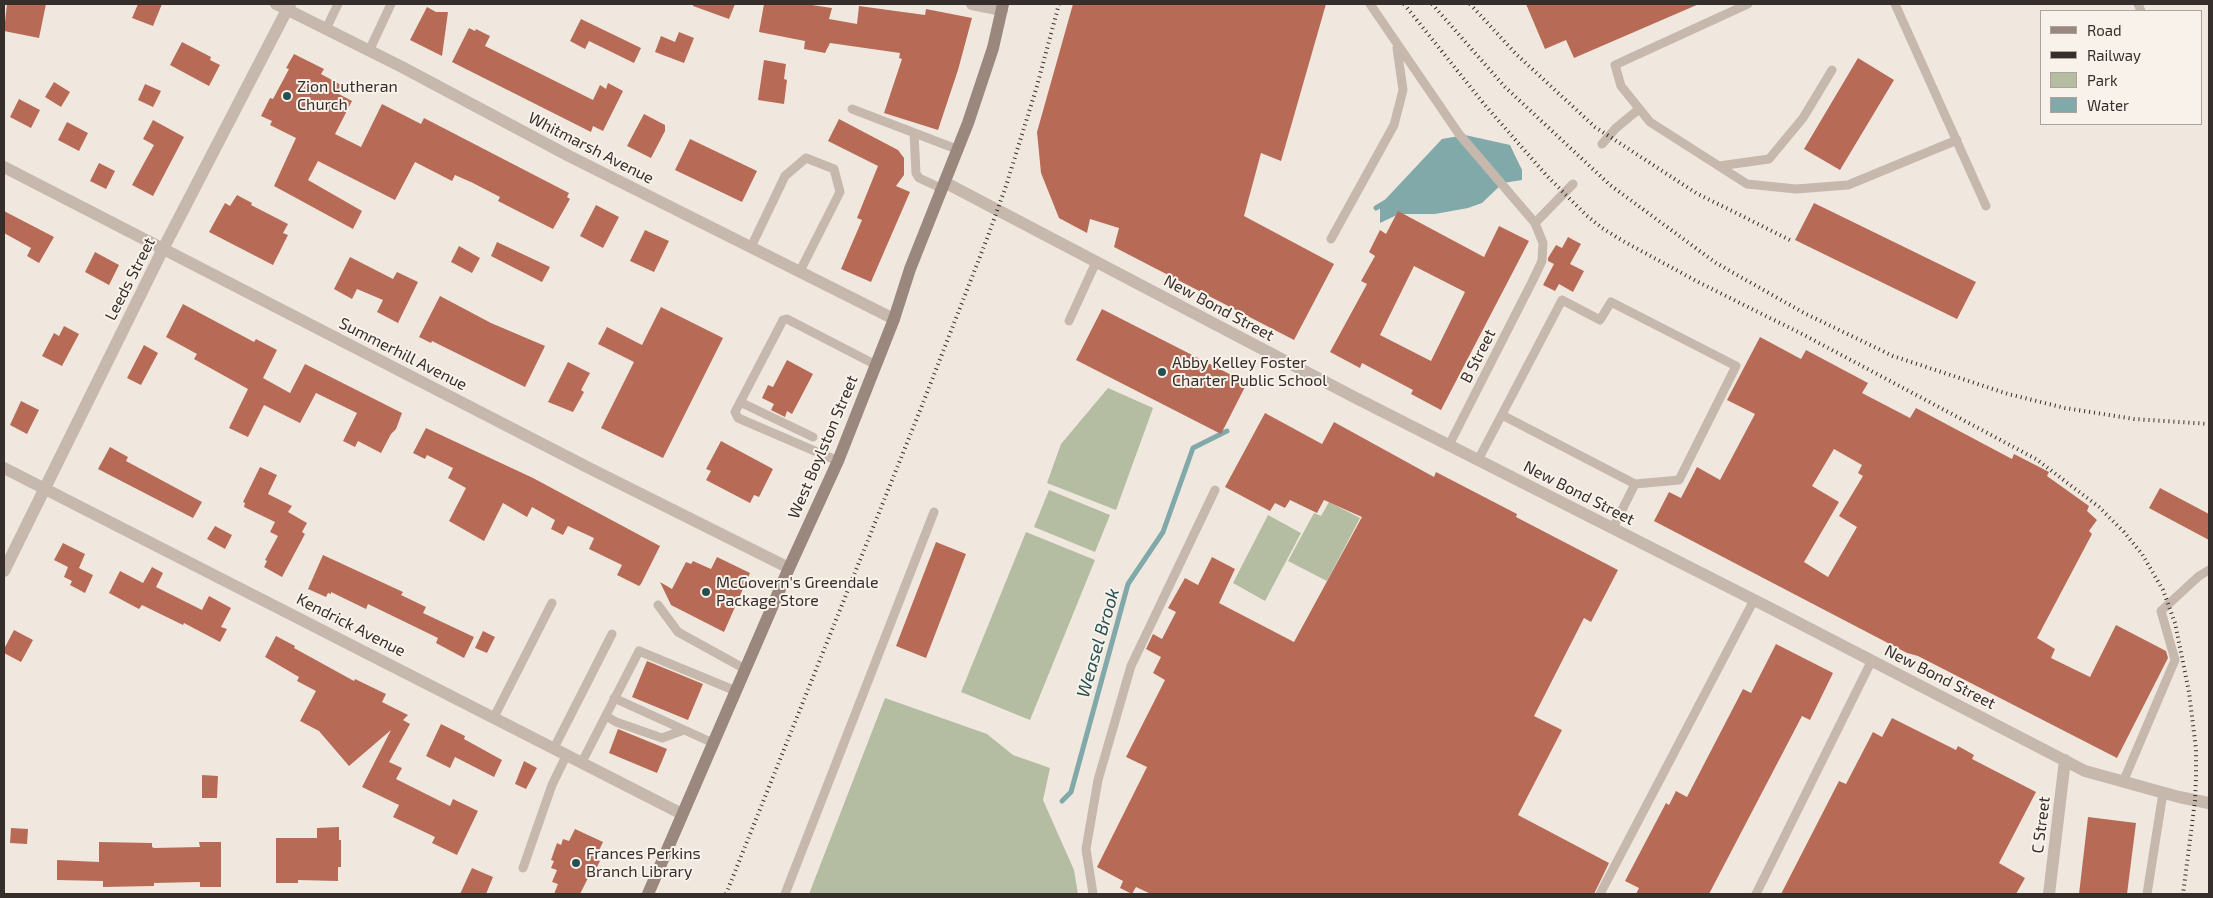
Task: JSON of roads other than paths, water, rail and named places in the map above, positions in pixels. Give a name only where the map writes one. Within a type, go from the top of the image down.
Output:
[{"type":"main road","name":"West Boylston Street","points":[[648,894],[745,668],[838,461],[894,319],[910,269],[959,150],[993,48],[1003,7]]},
{"type":"street","name":"Whitmarsh Avenue","points":[[276,4],[289,7],[326,29],[569,156],[894,319]]},
{"type":"street","points":[[972,4],[1003,7]]},
{"type":"street","name":"Leeds Street","points":[[4,572],[163,249],[289,7]]},
{"type":"street","name":"Summerhill Avenue","points":[[4,167],[589,468],[789,568]]},
{"type":"street","name":"New Bond Street","points":[[945,186],[1872,660],[2085,771],[2163,793],[2209,803]]},
{"type":"street","name":"Kendrick Avenue","points":[[4,468],[682,814]]},
{"type":"street","name":"C Street","points":[[2049,894],[2065,760]]},
{"type":"lane","points":[[326,29],[338,4]]},
{"type":"lane","points":[[369,51],[391,4]]},
{"type":"lane","points":[[1370,4],[1458,134],[1535,223],[1573,184]]},
{"type":"lane","points":[[1748,4],[1615,65],[1621,86],[1650,122],[1747,184],[1796,189],[1848,185],[1956,140]]},
{"type":"lane","points":[[1895,4],[1986,206]]},
{"type":"lane","points":[[1331,239],[1394,125],[1403,90],[1397,45]]},
{"type":"lane","points":[[1718,166],[1769,159],[1803,118],[1832,70]]},
{"type":"lane","points":[[852,109],[959,150]]},
{"type":"lane","points":[[1602,144],[1616,128],[1638,109]]},
{"type":"lane","points":[[914,133],[916,173],[919,178],[945,186]]},
{"type":"lane","points":[[750,247],[785,176],[806,158],[834,169],[840,192],[800,271]]},
{"type":"lane","name":"B Street","points":[[1449,445],[1542,261],[1543,244],[1535,223]]},
{"type":"lane","points":[[1069,321],[1096,262]]},
{"type":"lane","points":[[1478,460],[1562,300],[1600,320],[1610,302],[1736,366],[1679,480],[1634,484],[1502,415]]},
{"type":"lane","points":[[838,461],[738,418],[735,412],[783,320],[787,319],[876,365]]},
{"type":"lane","points":[[740,402],[813,437]]},
{"type":"lane","points":[[1613,528],[1634,484]]},
{"type":"lane","points":[[1093,894],[1086,849],[1098,780],[1131,666],[1215,490]]},
{"type":"lane","points":[[785,894],[934,512]]},
{"type":"lane","points":[[2123,782],[2175,660],[2161,611],[2199,576],[2209,570]]},
{"type":"lane","points":[[1600,894],[1754,600]]},
{"type":"lane","points":[[494,717],[552,604]]},
{"type":"lane","points":[[658,605],[678,632],[745,668]]},
{"type":"lane","points":[[554,748],[612,634]]},
{"type":"lane","points":[[582,762],[639,651],[736,691]]},
{"type":"lane","points":[[1756,894],[1872,660]]},
{"type":"lane","points":[[614,698],[713,743]]},
{"type":"lane","points":[[606,716],[616,722],[662,738],[684,730]]},
{"type":"lane","points":[[523,868],[552,785],[567,754]]},
{"type":"lane","points":[[2147,894],[2163,793]]},
{"type":"water","points":[[1465,135],[1510,145],[1522,170],[1522,180],[1503,183],[1482,203],[1468,208],[1435,214],[1399,214],[1380,223],[1380,205],[1442,139]]},
{"type":"waterway","name":"Weasel Brook","points":[[1376,208],[1386,202]]},
{"type":"waterway","name":"Weasel Brook","points":[[1062,801],[1071,792],[1128,584],[1163,532],[1193,448],[1227,431]]},
{"type":"railway","points":[[726,894],[988,236],[1006,186],[1037,86],[1059,4]]},
{"type":"railway","points":[[1404,4],[1484,104],[1547,176],[1586,215],[1602,228],[1700,283],[1804,335],[2036,459],[2099,507],[2124,532],[2142,554],[2163,590],[2175,623],[2189,692],[2196,749],[2196,777],[2195,801],[2183,894]]},
{"type":"railway","points":[[1432,4],[1505,87],[1610,185],[1716,263],[1804,313],[1893,356],[2008,394],[2065,408],[2134,419],[2209,424]]},
{"type":"railway","points":[[1470,4],[1517,55],[1595,127],[1696,193],[1790,240]]},
{"type":"place","name":"Zion Lutheran Church","points":[[287,96]]},
{"type":"place","name":"Abby Kelley Foster Charter Public School","points":[[1162,372]]},
{"type":"place","name":"McGovern's Greendale Package Store","points":[[706,592]]},
{"type":"place","name":"Frances Perkins Branch Library","points":[[576,863]]}]
